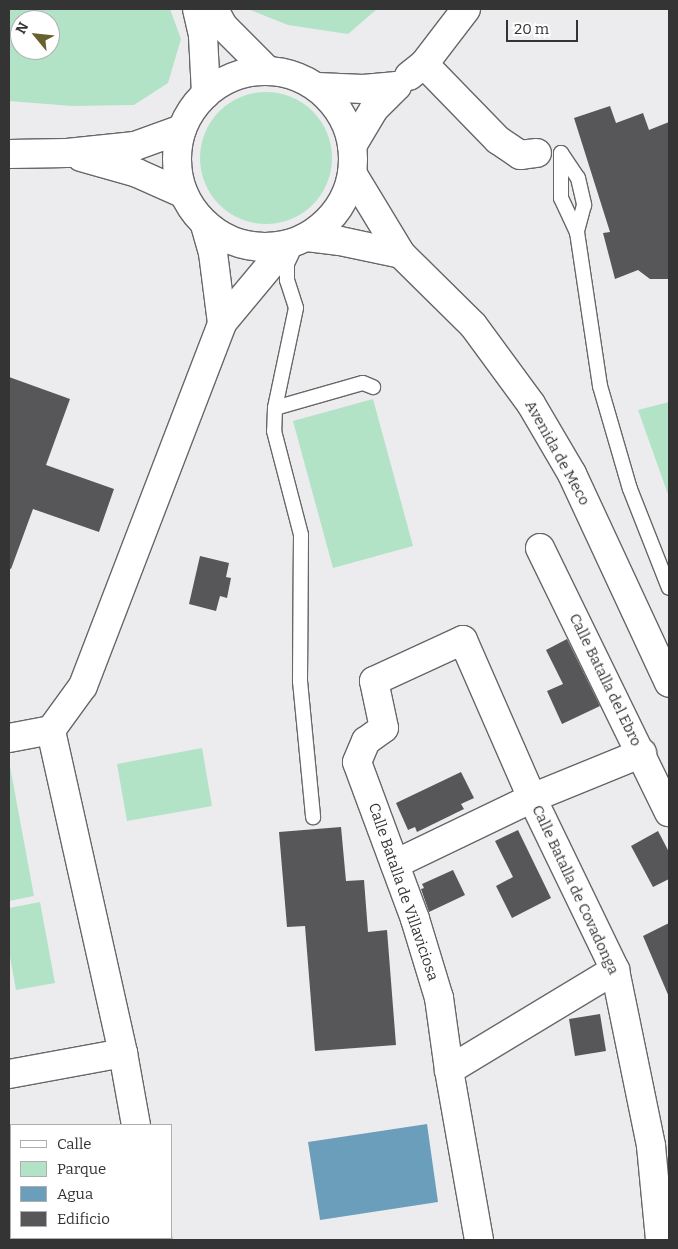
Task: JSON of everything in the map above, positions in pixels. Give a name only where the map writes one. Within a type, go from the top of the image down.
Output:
[{"type":"street","points":[[196,9],[203,36],[206,94]]},
{"type":"street","points":[[214,9],[223,26],[267,70]]},
{"type":"street","points":[[352,159],[348,129],[330,99],[317,87],[302,78],[267,70],[245,73],[224,81],[206,94],[192,110],[182,130],[177,162],[184,194],[193,211],[205,225],[235,243],[270,248],[297,241],[324,225],[337,210],[347,192],[352,159],[374,109],[397,86],[424,64],[466,9]]},
{"type":"street","points":[[424,64],[498,140],[520,155],[549,153]]},
{"type":"street","points":[[317,87],[363,89],[397,86]]},
{"type":"street","points":[[9,154],[67,153],[135,146],[182,130]]},
{"type":"street","points":[[67,153],[138,173],[184,194]]},
{"type":"street","name":"Avenida de Meco","points":[[352,159],[401,254],[473,325],[531,404],[572,474],[669,682]]},
{"type":"street","points":[[205,225],[213,254],[222,323]]},
{"type":"street","points":[[297,241],[401,254]]},
{"type":"street","points":[[9,738],[51,730],[83,686],[222,323],[297,241]]},
{"type":"street","name":"Calle Batalla del Ebro","points":[[540,548],[642,753],[669,812]]},
{"type":"street","name":"Calle Batalla de Covadonga","points":[[462,640],[532,798],[615,970],[651,1146],[660,1240]]},
{"type":"street","name":"Calle Batalla de Villaviciosa","points":[[462,640],[374,681],[384,728],[366,741],[358,762],[415,919],[439,998],[448,1070],[479,1240]]},
{"type":"street","points":[[51,730],[123,1052],[136,1124]]},
{"type":"street","points":[[395,864],[532,798],[642,753]]},
{"type":"street","points":[[448,1070],[615,970]]},
{"type":"street","points":[[9,1074],[123,1052]]},
{"type":"lane","points":[[549,153],[578,178],[584,205],[577,232]]},
{"type":"lane","points":[[549,153],[561,198],[577,232],[600,386],[630,489],[669,588]]},
{"type":"lane","points":[[297,241],[287,264],[287,280],[296,308],[275,408],[274,430],[301,535],[300,681],[313,817]]},
{"type":"lane","points":[[275,408],[363,383],[373,387]]},
{"type":"green space","points":[[9,9],[170,9],[181,39],[168,83],[134,105],[72,106],[9,101]]},
{"type":"green space","points":[[248,9],[377,9],[348,34],[288,25]]},
{"type":"green space","points":[[266,92],[279,93],[291,97],[313,111],[327,133],[331,145],[331,171],[327,183],[313,205],[291,219],[279,223],[266,224],[253,223],[241,219],[219,205],[205,183],[201,171],[200,158],[201,145],[205,133],[219,111],[241,97],[253,93]]},
{"type":"green space","points":[[373,399],[413,546],[333,568],[293,421]]},
{"type":"green space","points":[[669,402],[669,497],[638,410]]},
{"type":"green space","points":[[202,748],[212,806],[127,821],[117,764]]},
{"type":"green space","points":[[9,761],[34,896],[9,901]]},
{"type":"green space","points":[[40,902],[55,983],[16,990],[9,951],[9,908]]},
{"type":"water","points":[[427,1124],[438,1202],[320,1220],[308,1142]]},
{"type":"building","points":[[610,106],[616,123],[643,113],[649,130],[669,122],[669,279],[650,279],[638,270],[615,279],[603,233],[610,232],[574,118]]},
{"type":"building","points":[[9,377],[70,399],[46,465],[114,489],[99,532],[33,509],[11,569],[9,568]]},
{"type":"building","points":[[200,556],[229,563],[226,577],[231,578],[227,598],[220,596],[216,611],[189,604]]},
{"type":"building","points":[[567,639],[600,706],[562,724],[547,691],[563,684],[546,650]]},
{"type":"building","points":[[461,772],[474,798],[461,804],[464,809],[417,832],[415,827],[408,830],[396,803]]},
{"type":"building","points":[[341,827],[346,881],[364,880],[368,932],[387,930],[396,1045],[315,1051],[305,926],[287,927],[279,832]]},
{"type":"building","points":[[518,830],[551,898],[512,918],[496,886],[513,877],[495,841]]},
{"type":"building","points":[[658,831],[669,852],[669,879],[653,887],[631,846]]},
{"type":"building","points":[[453,870],[465,895],[429,912],[421,889],[424,888],[422,884]]},
{"type":"building","points":[[669,923],[669,997],[643,936]]},
{"type":"building","points":[[600,1014],[606,1051],[575,1056],[569,1019]]}]
